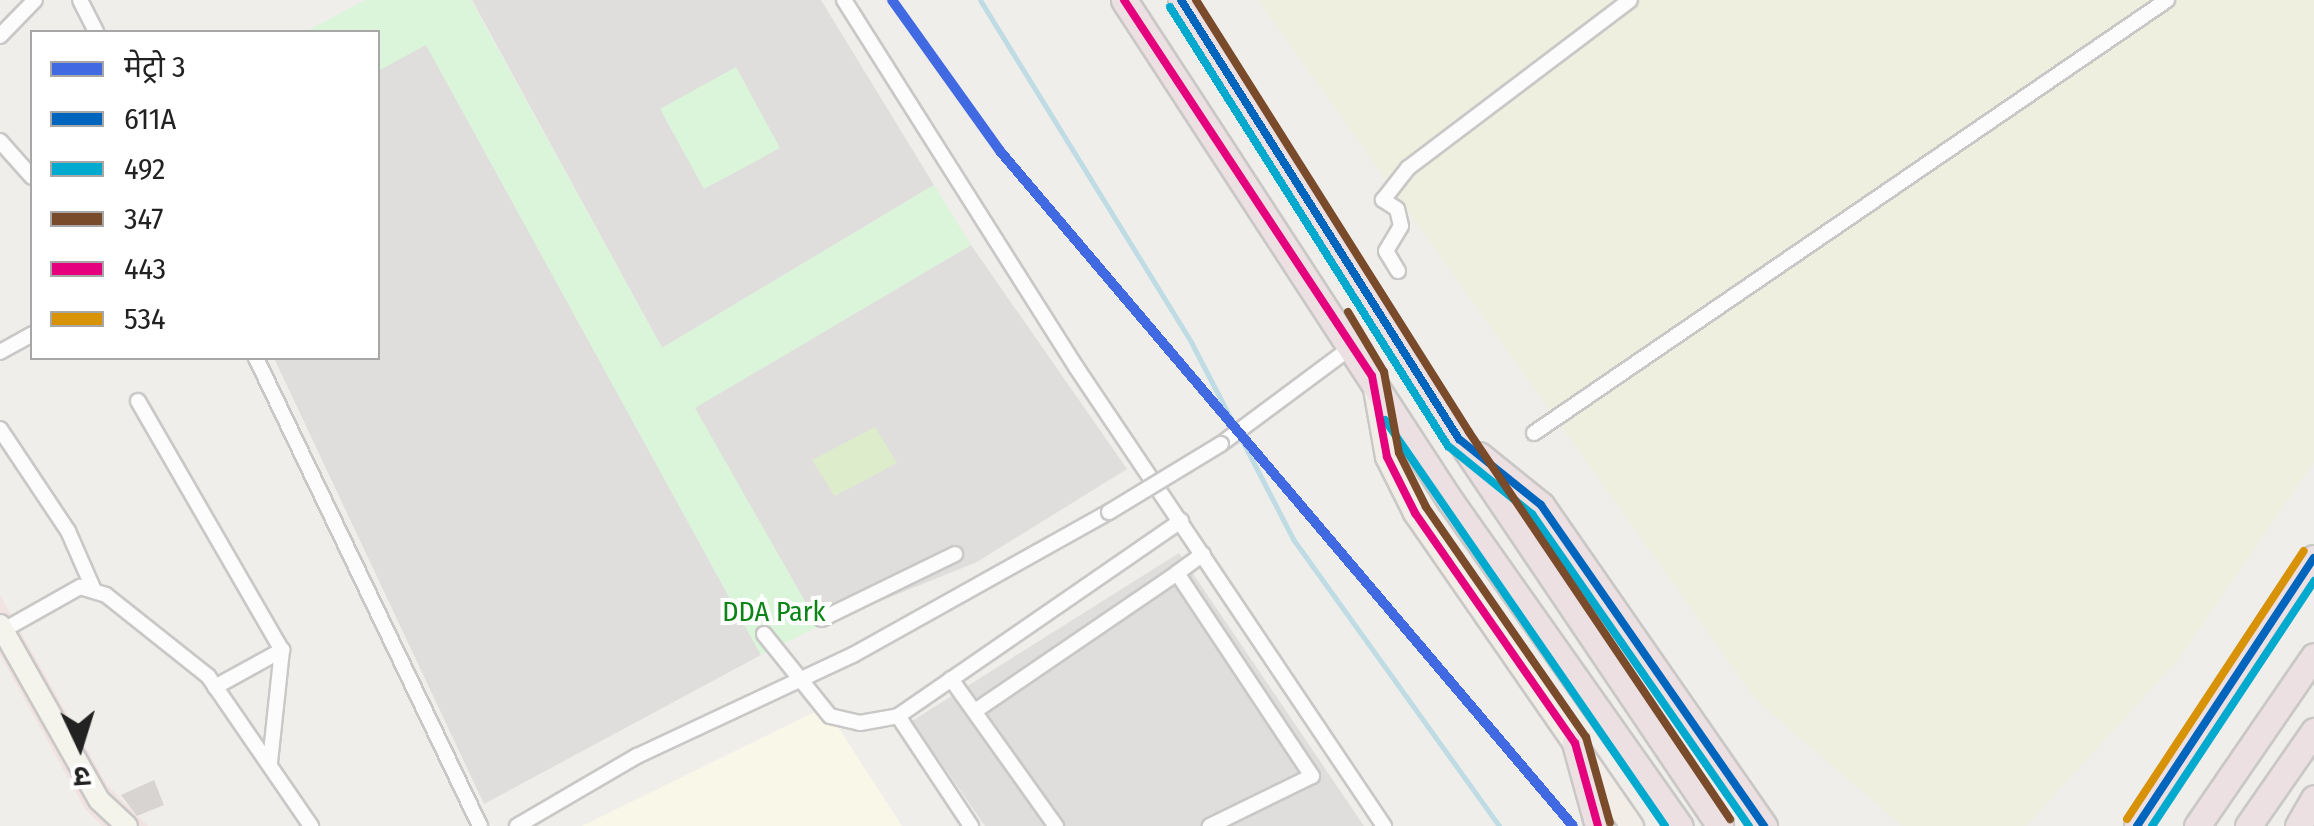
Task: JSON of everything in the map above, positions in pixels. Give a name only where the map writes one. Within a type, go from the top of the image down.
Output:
[{"type":"highway","points":[[1124,0],[1354,345],[1449,499],[1680,826]]},
{"type":"highway","points":[[1181,0],[1459,440],[1720,826]]},
{"type":"highway","points":[[1459,440],[1540,505],[1764,826]]},
{"type":"highway","points":[[2137,826],[2314,558]]},
{"type":"highway","points":[[2197,826],[2314,656]]},
{"type":"highway","points":[[2248,826],[2314,731]]},
{"type":"highway","points":[[1576,744],[1598,826]]},
{"type":"highway","points":[[2298,826],[2314,798]]},
{"type":"main road","points":[[1372,376],[1387,457],[1415,513],[1632,826]]},
{"type":"street","points":[[0,36],[35,0]]},
{"type":"street","points":[[80,0],[95,30]]},
{"type":"street","points":[[844,0],[1181,521],[1384,826]]},
{"type":"street","points":[[1398,271],[1386,250],[1401,226],[1397,209],[1383,200],[1408,168],[1630,0]]},
{"type":"street","points":[[1534,433],[2167,0]]},
{"type":"street","points":[[0,141],[30,174]]},
{"type":"street","points":[[0,352],[30,335]]},
{"type":"street","points":[[517,826],[638,756],[798,681],[1109,512],[1221,444],[1354,345]]},
{"type":"street","points":[[257,360],[480,826]]},
{"type":"street","points":[[138,401],[282,650],[270,763]]},
{"type":"street","points":[[0,429],[68,531],[93,588],[215,686],[311,826]]},
{"type":"street","points":[[764,634],[830,716],[860,723],[898,716],[1181,521]]},
{"type":"street","points":[[822,619],[955,554]]},
{"type":"street","points":[[975,711],[1203,554]]},
{"type":"street","points":[[1177,573],[1312,776],[1210,826]]},
{"type":"street","points":[[93,588],[50,600],[1,629],[99,800],[127,826]]},
{"type":"street","points":[[215,686],[282,650]]},
{"type":"street","points":[[951,679],[1056,826]]},
{"type":"street","points":[[898,716],[972,826]]},
{"type":"shaded area","points":[[472,0],[821,0],[934,185],[662,348]]},
{"type":"shaded area","points":[[426,44],[761,655],[484,804],[275,360],[380,360],[380,68]]},
{"type":"shaded area","points":[[971,245],[1127,469],[977,562],[819,626],[694,408]]},
{"type":"shaded area","points":[[1179,553],[1364,826],[985,826],[912,721]]},
{"type":"shaded area","points":[[0,595],[107,785],[148,826],[102,826],[85,809],[0,655]]},
{"type":"shaded area","points":[[825,707],[902,826],[582,826]]},
{"type":"green space","name":"DDA Park","points":[[365,0],[471,0],[662,348],[934,185],[971,245],[695,408],[819,626],[761,655],[426,45],[380,70],[380,30],[309,30]]},
{"type":"green space","points":[[1258,0],[2314,0],[2314,462],[2178,660],[2026,826],[1902,826],[1756,700]]},
{"type":"green space","points":[[736,67],[780,148],[704,189],[660,109]]},
{"type":"green space","points":[[875,427],[897,463],[835,496],[812,460]]},
{"type":"building","points":[[154,780],[164,805],[137,816],[121,795]]},
{"type":"waterway","points":[[980,0],[1191,342],[1293,539],[1499,826]]},
{"type":"metro line","name":"3","points":[[892,0],[1000,151],[1573,826]]},
{"type":"transit line","name":"443","points":[[1124,0],[1372,376],[1387,457],[1415,513],[1575,743],[1598,826]]},
{"type":"transit line","name":"611A","points":[[1181,0],[1459,439],[1541,505],[1764,826]]},
{"type":"transit line","name":"347","points":[[1196,0],[1469,432],[1730,819]]},
{"type":"transit line","name":"492","points":[[1170,7],[1448,446],[1532,514],[1749,826]]},
{"type":"transit line","name":"347","points":[[1348,312],[1384,372],[1399,453],[1426,507],[1586,737],[1610,823]]},
{"type":"transit line","name":"492","points":[[1385,420],[1665,826]]},
{"type":"transit line","name":"534","points":[[2127,819],[2304,551]]},
{"type":"transit line","name":"611A","points":[[2137,826],[2314,558]]},
{"type":"transit line","name":"492","points":[[2152,826],[2314,581]]}]
